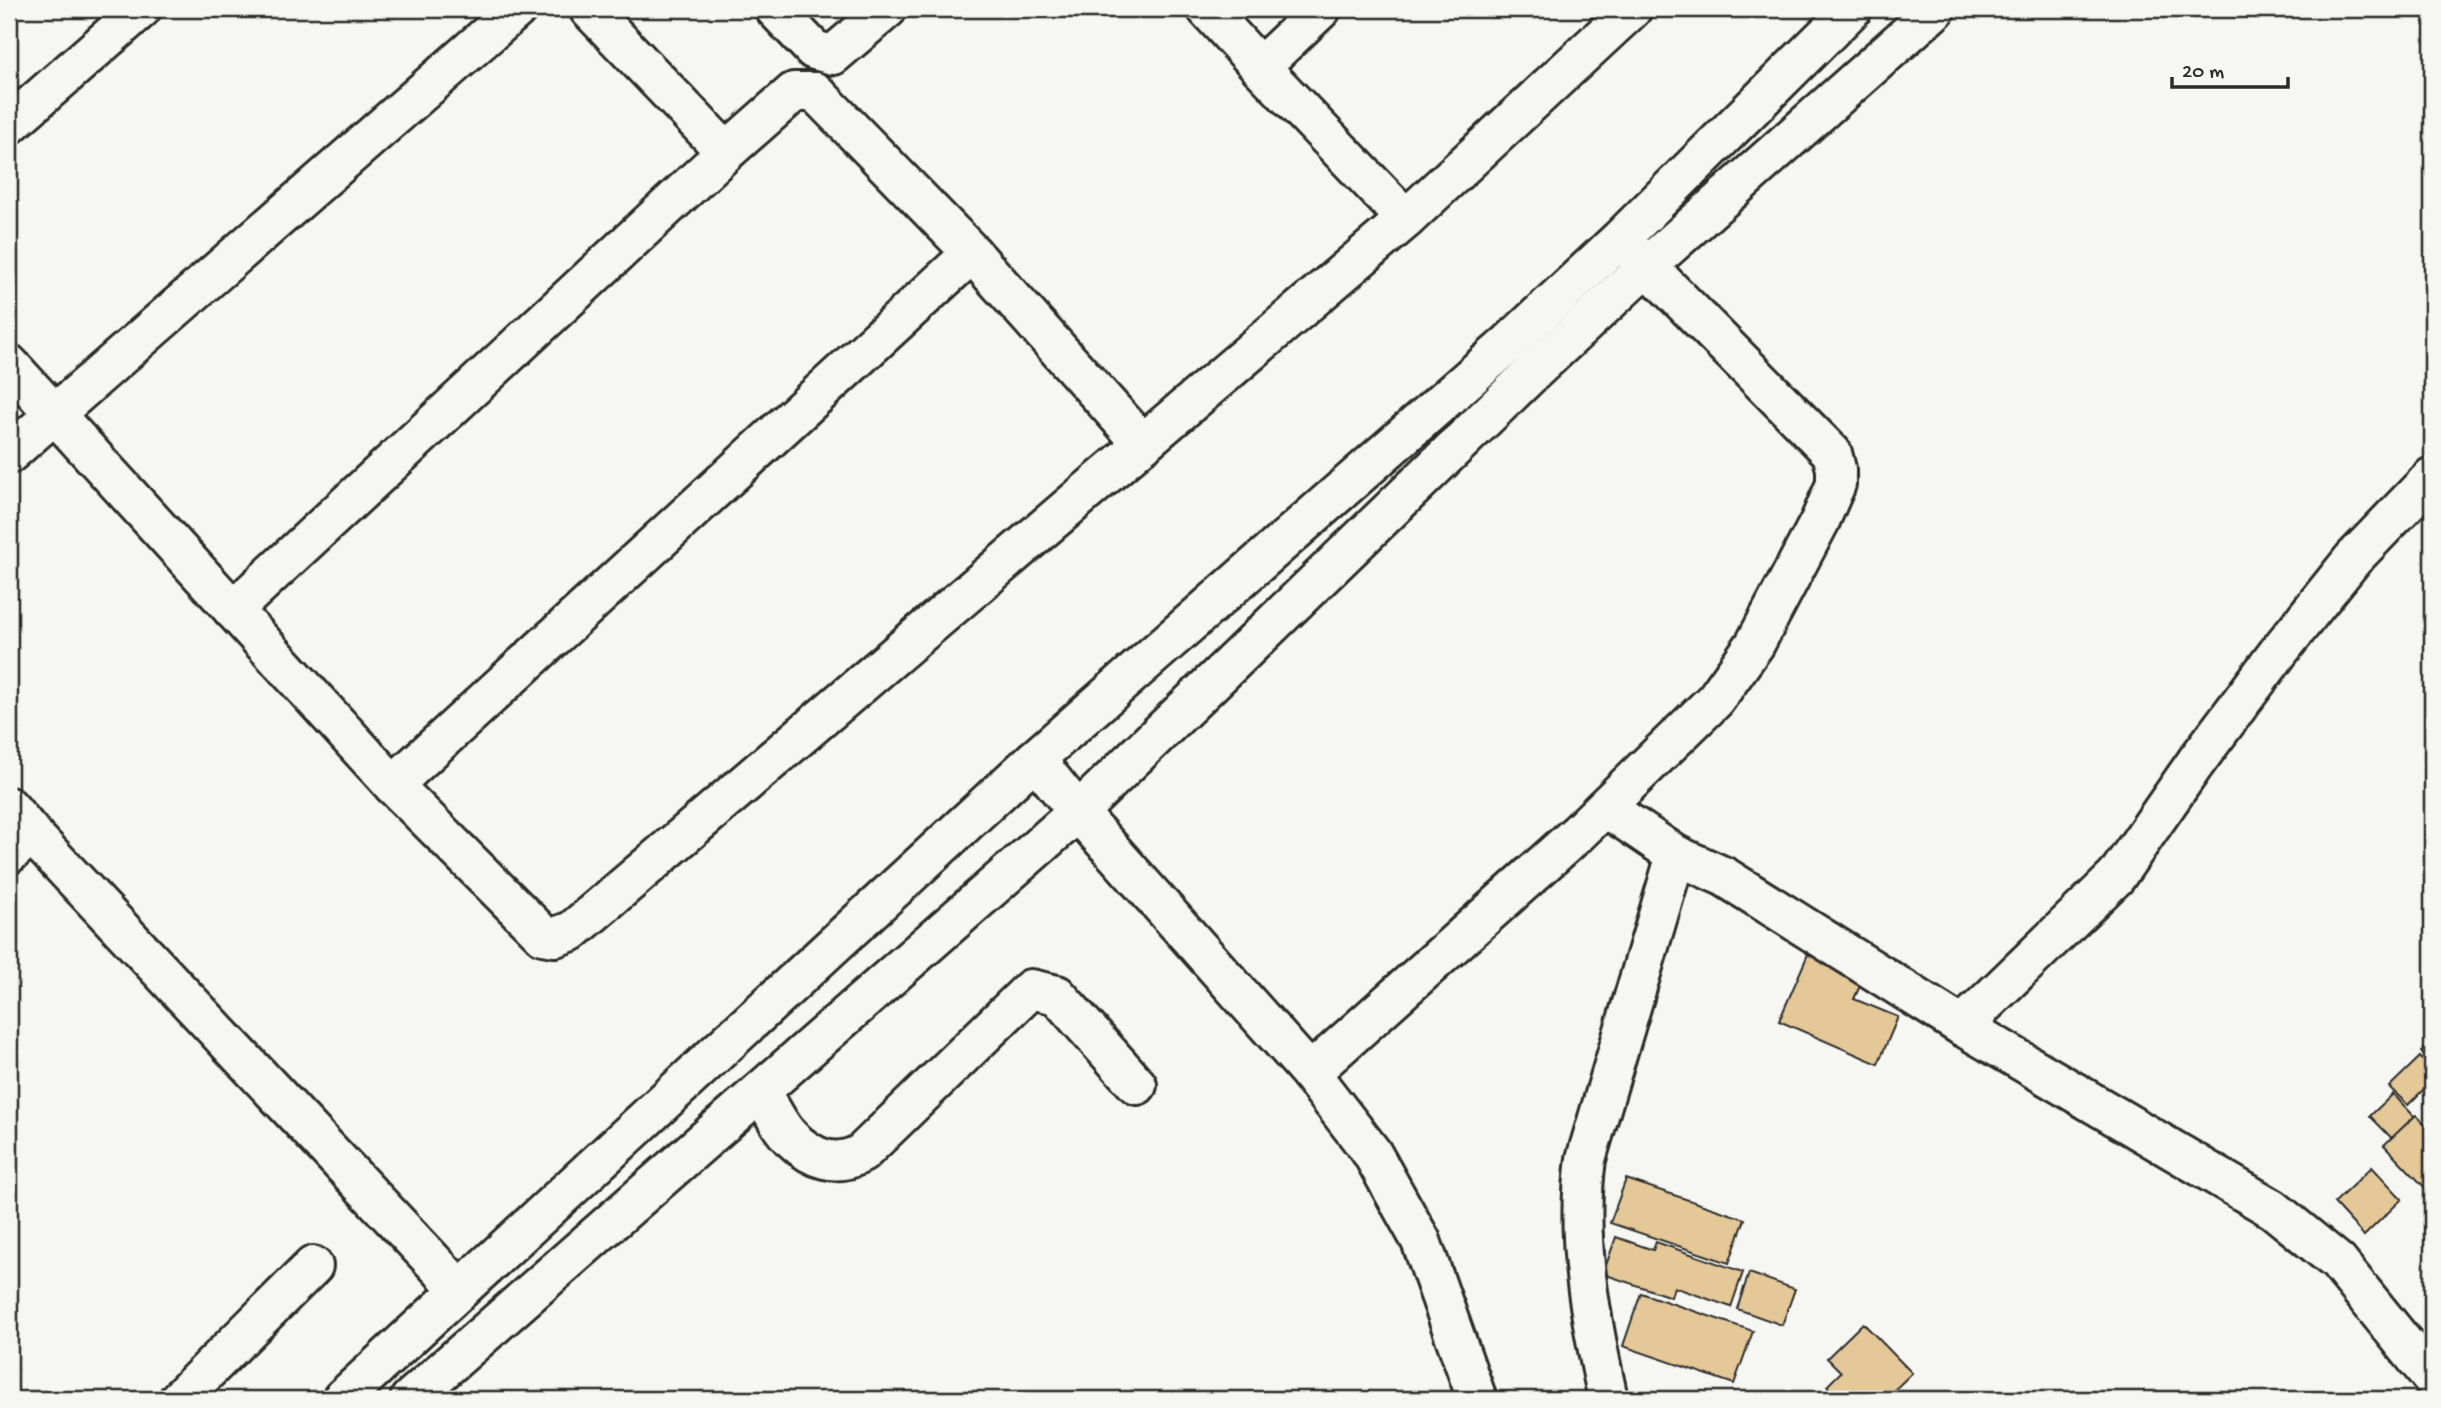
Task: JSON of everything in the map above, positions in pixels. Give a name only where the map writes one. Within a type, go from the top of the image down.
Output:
[{"type":"street","points":[[9,125],[141,9]]},
{"type":"street","points":[[9,454],[517,9]]},
{"type":"street","points":[[589,9],[726,152]]},
{"type":"street","points":[[775,9],[814,50],[833,55],[887,9]]},
{"type":"street","points":[[1208,9],[1406,219]]},
{"type":"street","points":[[1260,67],[1321,9]]},
{"type":"street","points":[[9,364],[393,785],[543,936],[555,937],[572,931],[1406,219],[1632,9]]},
{"type":"street","points":[[342,1399],[1035,759],[1507,345],[1620,239],[1852,9]]},
{"type":"street","points":[[410,1399],[1078,812],[1534,371],[1647,266],[1936,9]]},
{"type":"street","points":[[233,610],[794,92],[815,92],[972,253],[1143,444]]},
{"type":"street","points":[[1310,1073],[1605,807],[1716,700],[1755,644],[1821,521],[1836,484],[1832,453],[1620,239]]},
{"type":"street","points":[[393,785],[972,253]]},
{"type":"street","points":[[1507,345],[1534,371]]},
{"type":"street","points":[[1962,1026],[2116,877],[2196,762],[2280,650],[2353,559],[2432,477]]},
{"type":"street","points":[[1035,759],[1078,812],[1310,1073],[1372,1153],[1421,1241],[1477,1399]]},
{"type":"street","points":[[1605,807],[1676,855],[1725,877],[1962,1026],[2273,1209],[2338,1262],[2432,1378]]},
{"type":"street","points":[[17,832],[460,1290]]},
{"type":"street","points":[[1608,1399],[1584,1272],[1583,1178],[1586,1159],[1676,855]]},
{"type":"street","points":[[761,1091],[790,1138],[819,1158],[834,1162],[849,1160],[862,1153],[1031,989],[1057,995],[1137,1085]]},
{"type":"street","points":[[179,1399],[313,1266]]},
{"type":"building","points":[[1808,954],[1864,977],[1854,999],[1898,1017],[1878,1064],[1779,1021]]},
{"type":"building","points":[[2432,1041],[2432,1065],[2421,1052]]},
{"type":"building","points":[[2420,1057],[2432,1070],[2432,1081],[2408,1105],[2389,1087]]},
{"type":"building","points":[[2393,1094],[2432,1135],[2432,1151],[2418,1165],[2370,1116]]},
{"type":"building","points":[[2416,1115],[2432,1131],[2432,1195],[2384,1145]]},
{"type":"building","points":[[2372,1167],[2402,1199],[2364,1236],[2334,1203]]},
{"type":"building","points":[[1626,1179],[1745,1219],[1729,1263],[1610,1223]]},
{"type":"building","points":[[1616,1237],[1653,1250],[1656,1242],[1743,1272],[1731,1307],[1674,1287],[1671,1297],[1603,1274]]},
{"type":"building","points":[[1749,1273],[1795,1289],[1782,1325],[1737,1309]]},
{"type":"building","points":[[1641,1293],[1753,1331],[1734,1384],[1623,1346]]},
{"type":"building","points":[[1863,1323],[1912,1373],[1885,1399],[1867,1399],[1862,1394],[1856,1399],[1840,1399],[1827,1386],[1841,1372],[1827,1358]]}]
